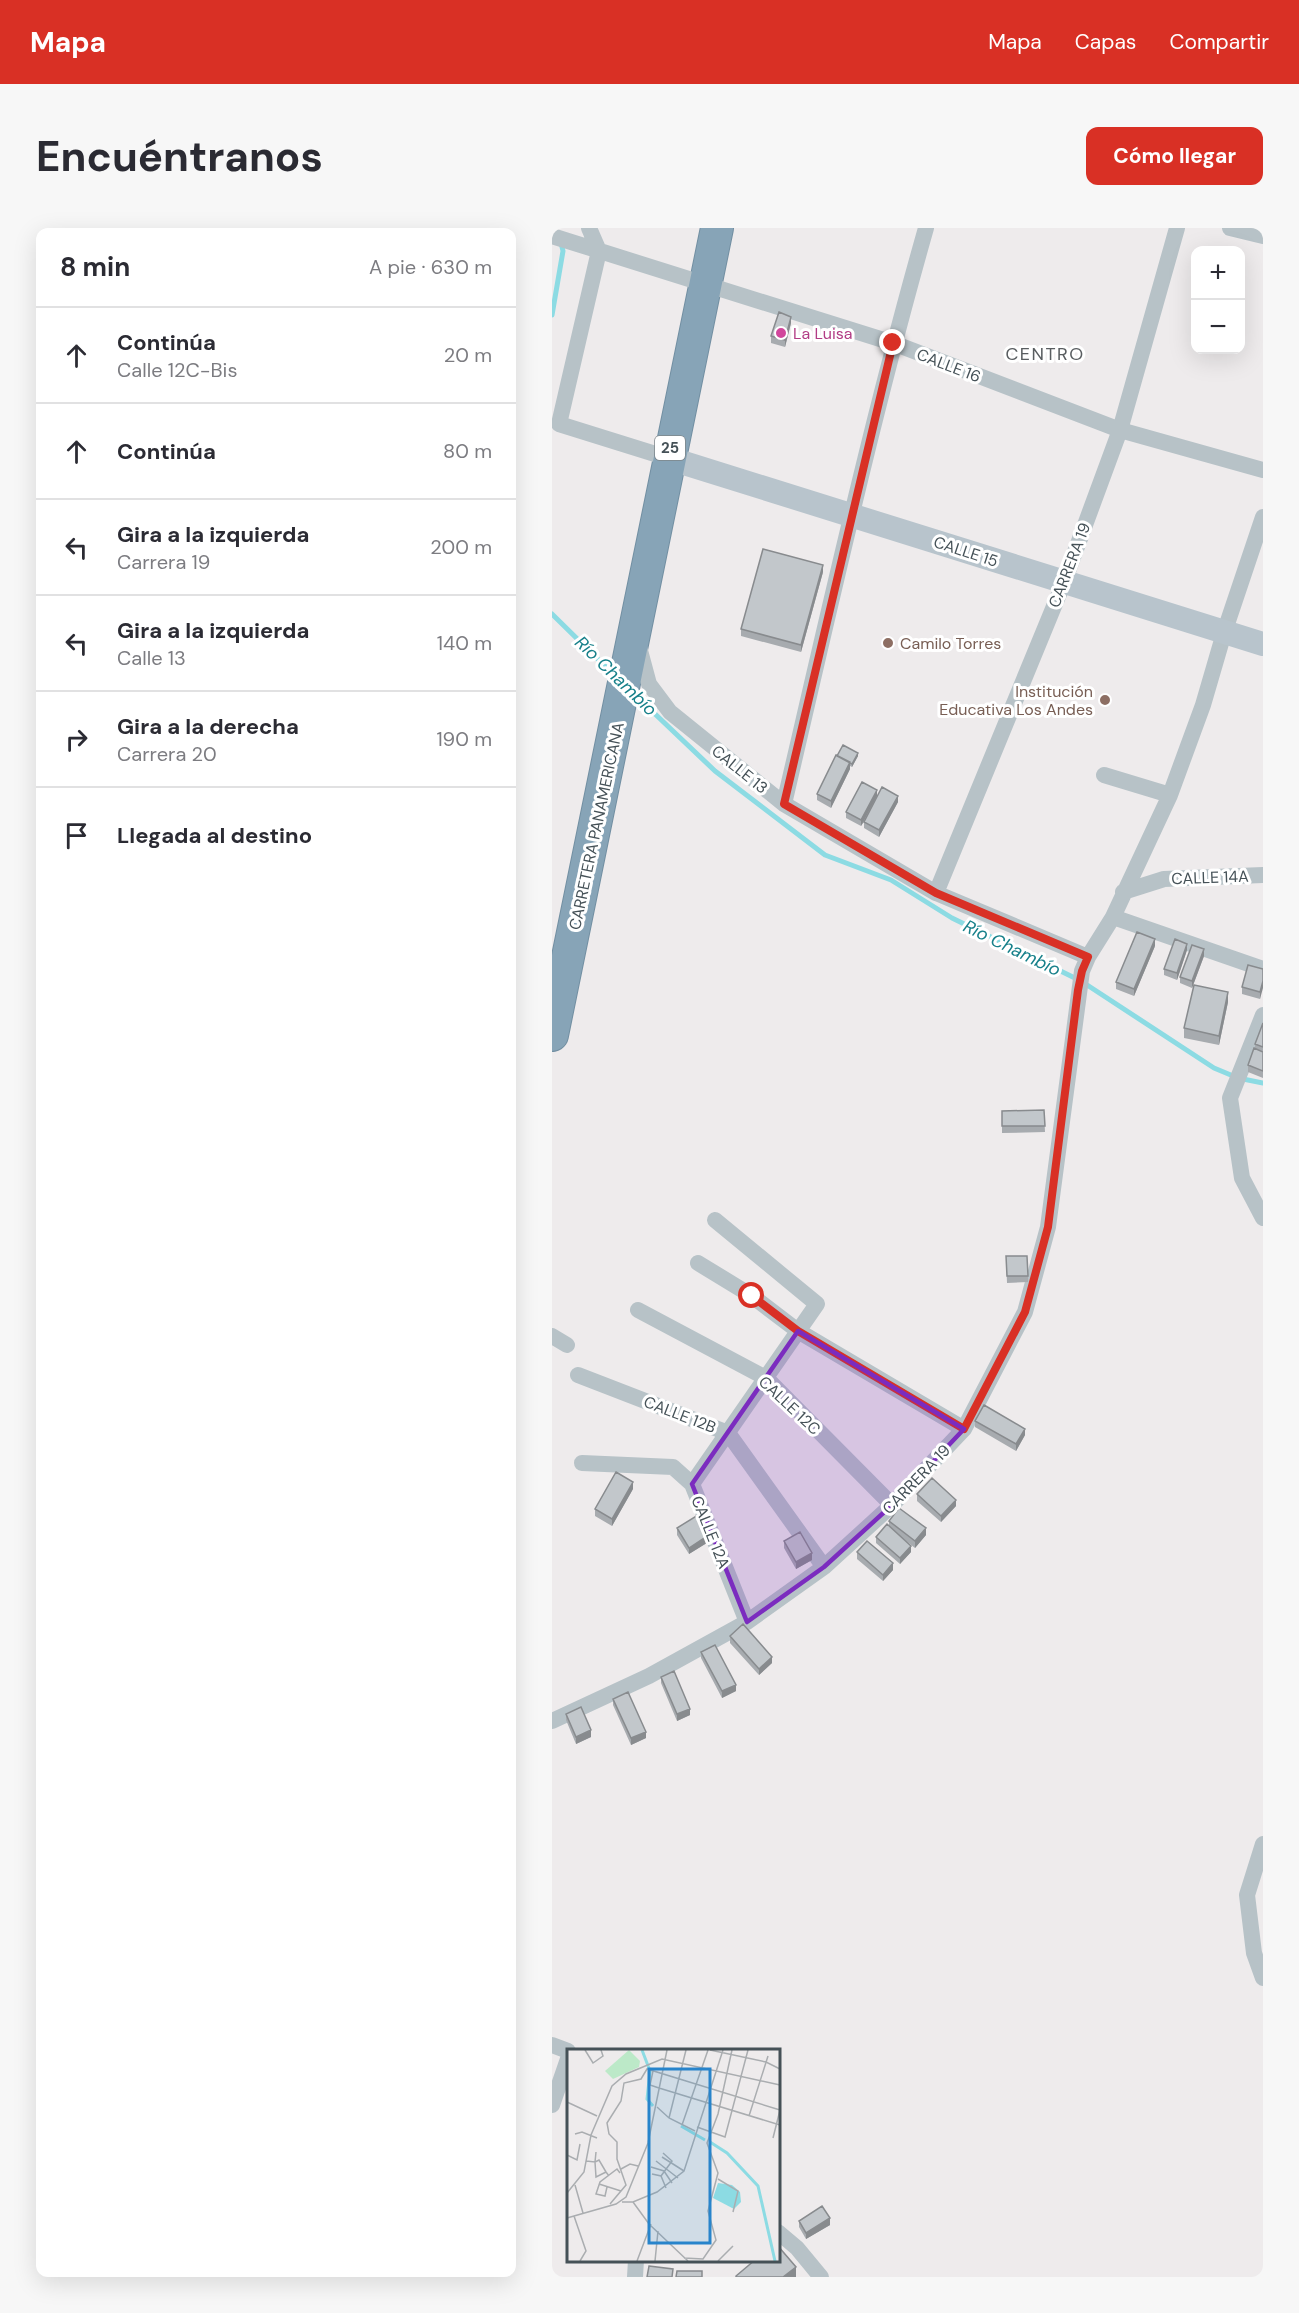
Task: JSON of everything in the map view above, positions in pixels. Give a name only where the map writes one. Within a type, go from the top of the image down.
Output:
[{"type":"highway","name":"CARRETERA PANAMERICANA","points":[[552,1035],[621,704],[668,458],[717,228]]},
{"type":"main road","name":"CALLE 15","points":[[668,458],[1263,644]]},
{"type":"street","points":[[589,228],[599,250],[559,424],[668,458]]},
{"type":"street","points":[[784,804],[893,343],[926,228]]},
{"type":"street","name":"CARRERA 19","points":[[936,893],[1064,582],[1120,430],[1177,228]]},
{"type":"street","points":[[1230,228],[1263,236]]},
{"type":"street","name":"CALLE 16","points":[[552,236],[893,343],[1120,430],[1263,470]]},
{"type":"street","points":[[1085,964],[1113,917],[1170,795],[1203,705],[1224,633],[1263,517]]},
{"type":"street","name":"CALLE 13","points":[[634,630],[649,684],[670,712],[784,804],[936,893],[1085,964]]},
{"type":"street","points":[[1104,775],[1170,795]]},
{"type":"street","name":"CALLE 14A","points":[[1123,892],[1164,879],[1263,875]]},
{"type":"street","points":[[1113,917],[1263,969]]},
{"type":"street","name":"CARRERA 19","points":[[552,1720],[649,1676],[747,1622],[824,1567],[892,1505],[964,1429],[1025,1312],[1048,1227],[1078,990],[1085,964]]},
{"type":"street","points":[[1263,1015],[1230,1098],[1242,1178],[1263,1218]]},
{"type":"street","points":[[692,1484],[818,1304],[715,1220]]},
{"type":"street","points":[[698,1263],[752,1296],[798,1331],[964,1429]]},
{"type":"street","name":"CALLE 12C","points":[[638,1310],[766,1378],[892,1505]]},
{"type":"street","points":[[552,1336],[567,1345]]},
{"type":"street","name":"CALLE 12B","points":[[578,1375],[728,1433],[824,1567]]},
{"type":"street","name":"CALLE 12A","points":[[582,1462],[673,1467],[692,1484],[747,1622]]},
{"type":"street","points":[[1263,1844],[1247,1895],[1254,1953],[1263,1978]]},
{"type":"street","points":[[552,2045],[567,2051]]},
{"type":"street","points":[[552,2105],[567,2062]]},
{"type":"street","points":[[780,2234],[797,2248],[821,2277]]},
{"type":"street","points":[[635,2277],[636,2262]]},
{"type":"highlighted area","points":[[798,1331],[964,1429],[892,1505],[824,1567],[747,1622],[692,1484]]},
{"type":"building","name":"La Luisa","points":[[779,312],[791,317],[785,340],[771,336]]},
{"type":"building","points":[[763,549],[823,565],[801,645],[741,629]]},
{"type":"building","points":[[843,745],[858,753],[852,764],[837,756]]},
{"type":"building","points":[[836,755],[850,762],[831,801],[817,794]]},
{"type":"building","points":[[862,782],[877,790],[861,820],[846,812]]},
{"type":"building","points":[[882,787],[898,796],[879,830],[864,822]]},
{"type":"building","points":[[1137,932],[1155,939],[1134,989],[1116,982]]},
{"type":"building","points":[[1175,939],[1187,944],[1177,973],[1164,969]]},
{"type":"building","points":[[1192,945],[1204,949],[1192,981],[1180,977]]},
{"type":"building","points":[[1248,965],[1263,969],[1260,992],[1242,987]]},
{"type":"building","points":[[1194,985],[1228,992],[1219,1036],[1184,1028]]},
{"type":"building","points":[[1263,1023],[1263,1047],[1255,1044]]},
{"type":"building","points":[[1254,1048],[1263,1052],[1263,1071],[1248,1065]]},
{"type":"building","points":[[1044,1110],[1045,1126],[1002,1126],[1002,1111]]},
{"type":"building","points":[[1006,1256],[1027,1256],[1028,1276],[1007,1276]]},
{"type":"building","points":[[984,1405],[1025,1429],[1016,1444],[975,1421]]},
{"type":"building","points":[[616,1472],[633,1482],[612,1519],[595,1509]]},
{"type":"building","points":[[932,1478],[956,1500],[941,1516],[917,1494]]},
{"type":"building","points":[[899,1508],[926,1528],[915,1541],[889,1521]]},
{"type":"building","points":[[698,1515],[710,1534],[689,1548],[677,1528]]},
{"type":"building","points":[[887,1524],[911,1546],[900,1558],[876,1537]]},
{"type":"building","points":[[800,1532],[812,1553],[796,1562],[784,1541]]},
{"type":"building","points":[[867,1541],[893,1563],[883,1575],[857,1552]]},
{"type":"building","points":[[743,1624],[772,1657],[759,1669],[730,1636]]},
{"type":"building","points":[[715,1645],[736,1685],[722,1691],[701,1652]]},
{"type":"building","points":[[674,1671],[690,1709],[677,1714],[661,1677]]},
{"type":"building","points":[[628,1692],[646,1732],[631,1738],[613,1699]]},
{"type":"building","points":[[581,1707],[591,1730],[576,1737],[566,1714]]},
{"type":"building","points":[[822,2206],[830,2218],[806,2233],[799,2221]]},
{"type":"building","points":[[780,2248],[796,2267],[783,2277],[736,2276],[753,2262],[780,2262]]},
{"type":"building","points":[[649,2266],[673,2269],[672,2277],[647,2277]]},
{"type":"building","points":[[677,2271],[702,2271],[702,2277],[676,2277]]},
{"type":"waterway","name":"Río Chambío","points":[[552,315],[563,251],[561,243]]},
{"type":"waterway","name":"Río Chambío","points":[[552,614],[615,676]]},
{"type":"waterway","name":"Río Chambío","points":[[633,693],[715,771],[825,855],[891,880],[952,918],[1081,981],[1214,1068],[1238,1078],[1263,1083]]},
{"type":"place","name":"La Luisa","points":[[781,333]]},
{"type":"place","name":"Camilo Torres","points":[[888,643]]},
{"type":"place","name":"Institución Educativa Los Andes","points":[[1105,700]]},
{"type":"district","name":"CENTRO","points":[[1045,354]]},
{"type":"route","points":[[752,1296],[798,1331],[964,1429],[1025,1312],[1048,1227],[1078,990],[1088,957],[936,893],[784,804],[893,343]]}]
